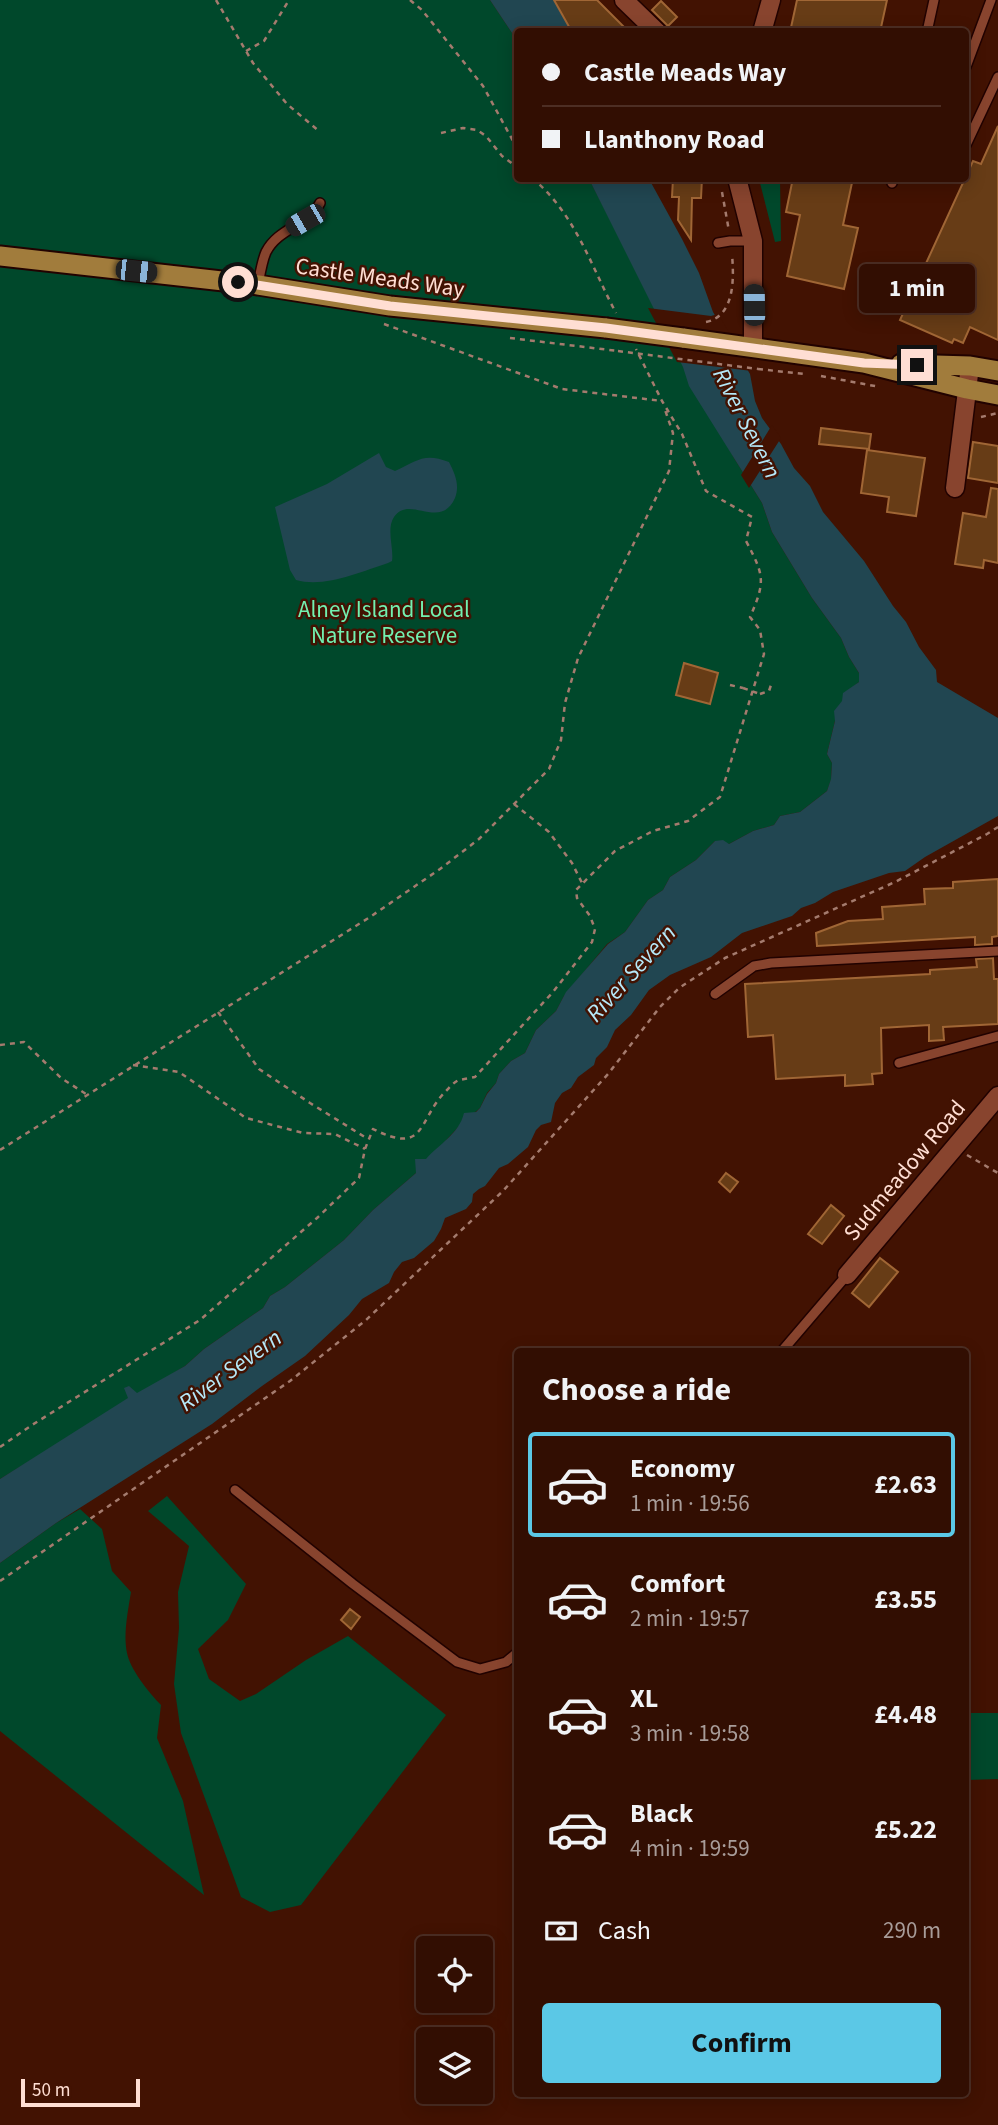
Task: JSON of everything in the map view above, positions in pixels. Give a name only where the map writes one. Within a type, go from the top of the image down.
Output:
[{"type":"main road","name":"Castle Meads Way","points":[[0,256],[258,285],[390,306],[612,322],[752,347],[864,363]]},
{"type":"main road","points":[[864,363],[970,366],[998,371]]},
{"type":"main road","points":[[864,363],[967,389],[998,394]]},
{"type":"street","points":[[624,0],[653,28]]},
{"type":"street","points":[[763,28],[771,0]]},
{"type":"street","points":[[738,182],[752,241],[752,347]]},
{"type":"street","points":[[955,488],[970,366]]},
{"type":"street","name":"Sudmeadow Road","points":[[847,1275],[998,1096]]},
{"type":"lane","points":[[928,28],[934,0]]},
{"type":"lane","points":[[969,60],[994,1]]},
{"type":"lane","points":[[969,139],[998,77]]},
{"type":"lane","points":[[258,285],[267,250],[285,231],[313,215],[320,203]]},
{"type":"lane","points":[[718,243],[752,241]]},
{"type":"lane","points":[[715,994],[754,966],[771,963],[998,951]]},
{"type":"lane","points":[[899,1063],[998,1036]]},
{"type":"lane","points":[[785,1348],[847,1275]]},
{"type":"lane","points":[[235,1490],[457,1662],[480,1669],[506,1661],[514,1655]]},
{"type":"path","points":[[216,0],[253,63],[287,104],[320,132]]},
{"type":"path","points":[[246,51],[264,41],[289,0]]},
{"type":"path","points":[[410,0],[422,10],[483,86],[514,143]]},
{"type":"path","points":[[441,133],[463,128],[477,130],[514,165]]},
{"type":"path","points":[[537,182],[571,222],[612,322]]},
{"type":"path","points":[[699,321],[715,320],[723,314],[730,294]]},
{"type":"path","points":[[387,325],[562,389],[662,401]]},
{"type":"path","points":[[0,1447],[200,1320],[359,1178],[365,1149],[373,1129],[402,1140],[414,1137],[441,1096],[456,1081],[475,1077],[553,992],[592,942],[595,929],[576,890],[582,883],[615,851],[653,831],[688,821],[720,797],[764,654],[760,630],[750,617],[763,582],[759,566],[746,541],[752,517],[706,491],[682,434],[636,350]]},
{"type":"path","points":[[618,351],[812,375],[888,388]]},
{"type":"path","points":[[0,1150],[370,917],[440,869],[479,839],[549,769],[561,740],[565,703],[578,658],[669,471],[673,433],[662,401]]},
{"type":"path","points":[[964,415],[978,418],[998,413]]},
{"type":"path","points":[[730,685],[761,694],[769,691],[772,682]]},
{"type":"path","points":[[514,804],[549,832],[572,863],[582,883]]},
{"type":"path","points":[[0,1581],[290,1381],[366,1320],[503,1191],[608,1074],[660,1007],[679,988],[725,958],[895,882],[998,827]]},
{"type":"path","points":[[218,1012],[259,1069],[368,1139]]},
{"type":"path","points":[[0,1045],[24,1042],[61,1078],[87,1094]]},
{"type":"path","points":[[134,1065],[179,1072],[246,1118],[303,1133],[335,1134],[365,1149]]},
{"type":"path","points":[[955,1148],[998,1173]]},
{"type":"green space","name":"Alney Island Local Nature Reserve","points":[[0,0],[490,0],[514,36],[514,182],[591,182],[734,458],[762,503],[772,532],[812,598],[841,638],[859,673],[859,682],[835,711],[827,754],[832,763],[831,780],[827,791],[800,812],[780,816],[774,825],[753,831],[729,844],[715,841],[696,860],[670,877],[663,890],[648,900],[625,932],[607,944],[564,996],[556,1011],[536,1030],[525,1053],[511,1061],[499,1074],[480,1108],[344,1240],[270,1296],[263,1308],[204,1349],[185,1366],[0,1479]]},
{"type":"green space","points":[[760,182],[780,182],[781,241],[775,242]]},
{"type":"green space","points":[[167,1496],[246,1584],[228,1620],[198,1649],[209,1679],[240,1701],[256,1694],[348,1636],[446,1715],[301,1905],[270,1912],[241,1897],[181,1733],[174,1684],[179,1628],[178,1592],[189,1546],[148,1511]]},
{"type":"green space","points":[[80,1509],[102,1529],[112,1571],[131,1592],[126,1630],[127,1653],[136,1673],[161,1705],[157,1738],[183,1801],[204,1895],[0,1731],[0,1563]]},
{"type":"green space","points":[[969,1713],[998,1713],[998,1779],[969,1780]]},
{"type":"water","points":[[490,0],[554,0],[570,28],[514,28],[514,36]]},
{"type":"water","name":"River Severn","points":[[590,182],[651,182],[699,273],[713,312],[750,374],[755,401],[762,418],[794,468],[810,486],[823,512],[864,561],[906,622],[919,647],[936,670],[937,682],[998,718],[998,816],[905,871],[889,873],[833,892],[801,908],[792,916],[742,933],[711,957],[670,975],[649,990],[631,1015],[615,1030],[594,1065],[578,1077],[571,1088],[562,1093],[555,1103],[551,1122],[541,1125],[528,1147],[499,1168],[485,1186],[473,1194],[472,1202],[466,1209],[445,1218],[434,1241],[414,1258],[402,1262],[389,1283],[362,1299],[349,1315],[305,1356],[212,1424],[56,1523],[0,1563],[0,1479],[128,1398],[124,1388],[129,1386],[137,1393],[185,1366],[204,1349],[263,1308],[270,1296],[344,1240],[373,1210],[416,1173],[415,1159],[426,1159],[458,1127],[464,1113],[476,1112],[480,1108],[499,1074],[511,1061],[525,1053],[536,1030],[556,1011],[566,992],[608,944],[625,932],[648,900],[663,890],[670,877],[696,860],[715,841],[723,840],[729,844],[753,831],[774,825],[780,816],[800,812],[827,791],[832,763],[827,754],[835,721],[834,711],[842,701],[843,693],[859,682],[859,673],[841,638],[812,598],[772,532],[762,503],[689,386],[683,367]]},
{"type":"water","points":[[379,453],[386,467],[395,471],[427,458],[449,462],[457,484],[455,498],[449,507],[441,512],[408,509],[400,511],[394,517],[390,533],[392,561],[330,581],[296,580],[290,570],[275,507],[327,484]]},
{"type":"pier","points":[[648,308],[711,316],[718,314],[752,371],[677,362]]},
{"type":"pier","points":[[772,425],[781,438],[749,488],[741,475]]},
{"type":"building","points":[[554,0],[597,0],[625,28],[570,28]]},
{"type":"building","points":[[797,0],[887,0],[881,28],[791,28]]},
{"type":"building","points":[[661,1],[677,17],[668,26],[652,10]]},
{"type":"building","points":[[998,126],[998,340],[970,327],[963,343],[954,339],[952,343],[900,320],[963,182],[969,182],[969,170],[973,161],[981,164]]},
{"type":"building","points":[[673,182],[702,182],[701,198],[692,198],[691,240],[678,220],[679,197],[672,197]]},
{"type":"building","points":[[792,182],[852,182],[843,225],[858,228],[844,289],[787,276],[800,215],[786,212]]},
{"type":"building","points":[[821,428],[871,434],[869,449],[819,444]]},
{"type":"building","points":[[973,442],[998,446],[998,483],[968,478]]},
{"type":"building","points":[[867,450],[925,458],[916,516],[887,512],[889,497],[861,493]]},
{"type":"building","points":[[991,488],[998,489],[998,563],[984,560],[983,568],[955,564],[963,513],[986,517]]},
{"type":"building","points":[[684,663],[718,673],[710,704],[676,695]]},
{"type":"building","points":[[998,879],[998,936],[992,937],[992,944],[975,945],[975,937],[817,946],[816,933],[848,921],[883,919],[882,907],[925,904],[924,889],[953,888],[953,882]]},
{"type":"building","points":[[993,958],[994,979],[998,979],[998,1024],[943,1027],[944,1040],[929,1041],[929,1025],[881,1028],[882,1073],[872,1074],[873,1084],[845,1086],[845,1075],[776,1079],[773,1035],[748,1037],[745,984],[930,974],[930,970],[977,967],[976,959]]},
{"type":"building","points":[[726,1173],[738,1182],[730,1192],[719,1182]]},
{"type":"building","points":[[831,1205],[844,1216],[822,1244],[808,1234]]},
{"type":"building","points":[[880,1258],[898,1272],[869,1307],[852,1293]]},
{"type":"building","points":[[350,1609],[360,1617],[351,1629],[341,1620]]},
{"type":"route","points":[[238,282],[390,306],[606,328],[864,363],[917,365]]}]
